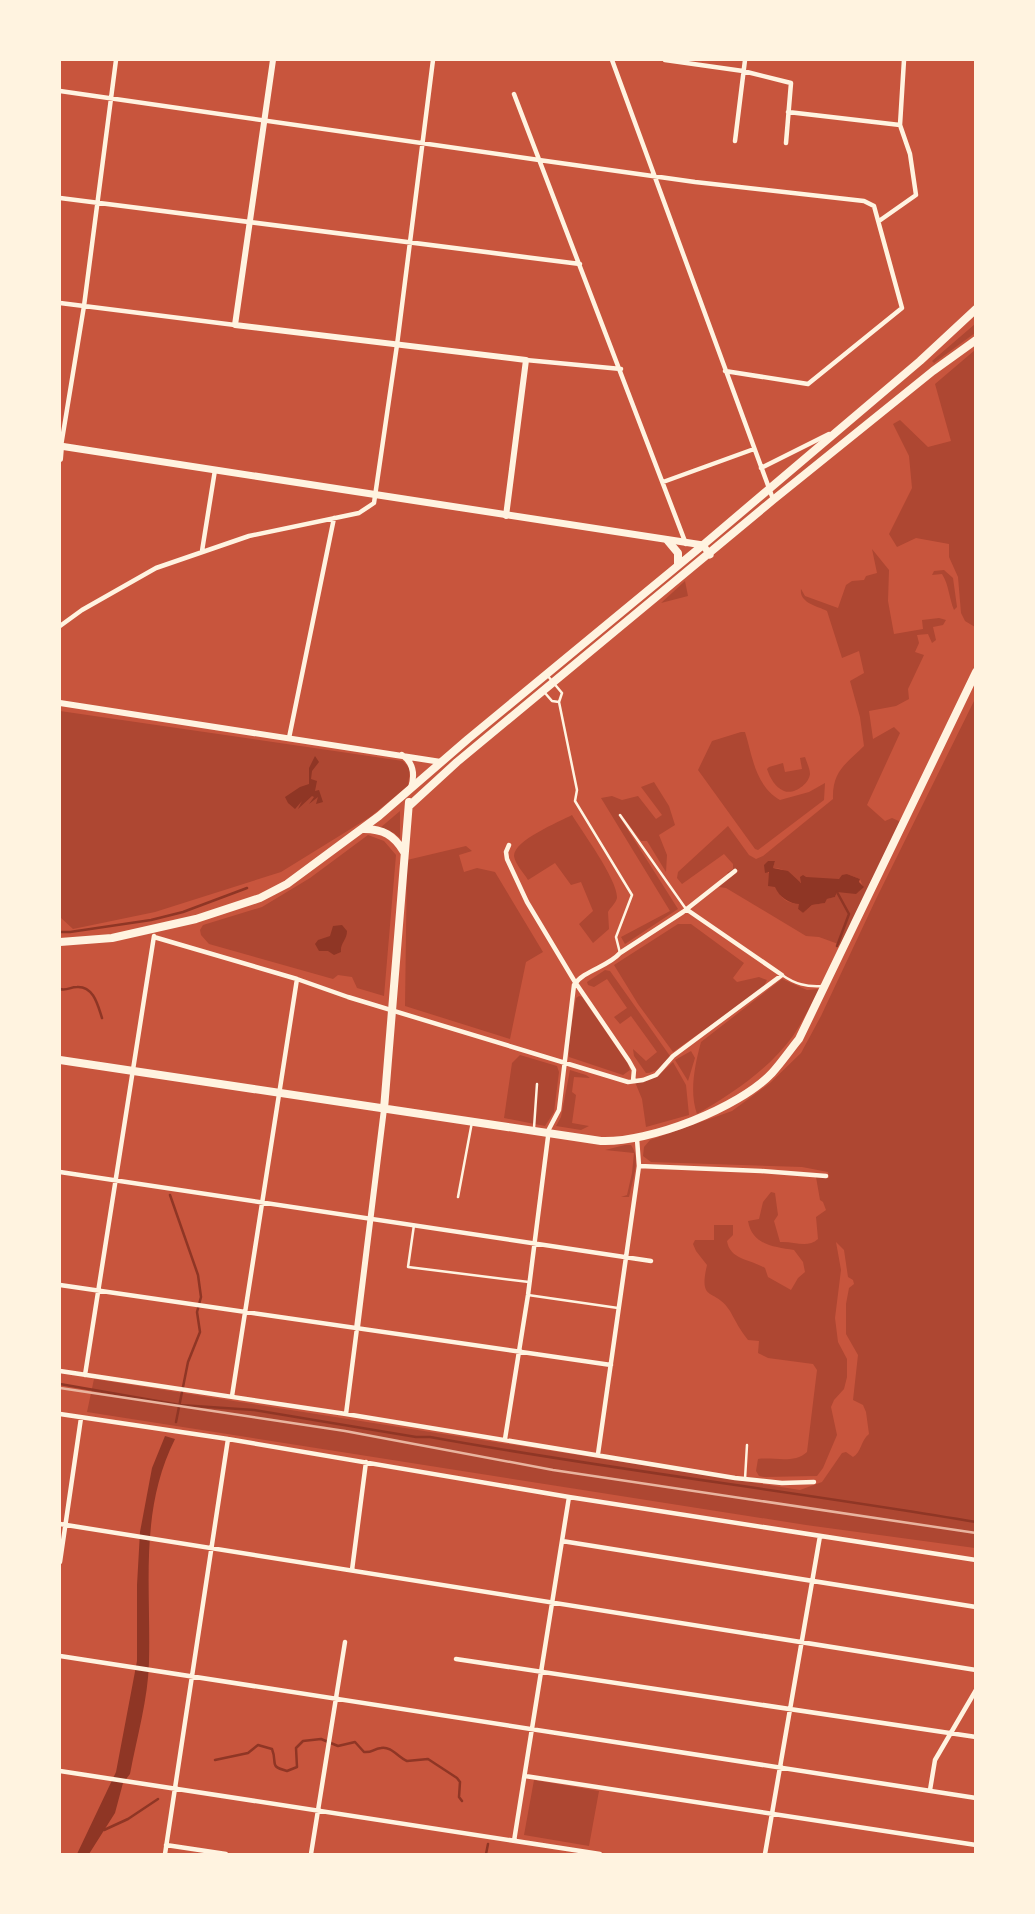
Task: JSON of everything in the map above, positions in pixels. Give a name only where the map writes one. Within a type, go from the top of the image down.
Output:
[{"type":"main road","points":[[60,942],[155,933],[260,898],[287,884],[363,829],[703,545],[927,355],[975,309]]},
{"type":"main road","points":[[409,806],[449,769],[774,500],[975,340]]},
{"type":"main road","points":[[60,447],[703,545]]},
{"type":"main road","points":[[668,541],[678,553],[678,565]]},
{"type":"main road","points":[[703,545],[710,555]]},
{"type":"main road","points":[[60,1060],[601,1141],[636,1139],[715,1110],[771,1074],[799,1039],[827,986],[975,671]]},
{"type":"main road","points":[[441,762],[449,769]]},
{"type":"main road","points":[[384,1110],[411,788]]},
{"type":"main road","points":[[363,829],[376,829],[389,834],[396,839],[404,852]]},
{"type":"street","points":[[60,459],[84,306],[116,60]]},
{"type":"street","points":[[235,325],[273,60]]},
{"type":"street","points":[[60,626],[82,610],[156,568],[202,551],[286,527],[359,513],[374,503],[411,242],[433,60]]},
{"type":"street","points":[[612,60],[774,500]]},
{"type":"street","points":[[665,60],[743,71],[791,83],[786,143]]},
{"type":"street","points":[[735,141],[745,60]]},
{"type":"street","points":[[879,221],[916,195],[910,154],[900,125],[904,60]]},
{"type":"street","points":[[60,91],[653,176],[864,201],[874,206],[902,308],[808,384],[725,371]]},
{"type":"street","points":[[514,94],[686,544]]},
{"type":"street","points":[[788,112],[900,125]]},
{"type":"street","points":[[60,198],[580,264]]},
{"type":"street","points":[[60,303],[397,345],[621,369]]},
{"type":"street","points":[[506,516],[526,360]]},
{"type":"street","points":[[761,468],[840,428]]},
{"type":"street","points":[[663,482],[754,449]]},
{"type":"street","points":[[202,551],[215,470]]},
{"type":"street","points":[[289,738],[334,519]]},
{"type":"street","points":[[60,703],[441,762]]},
{"type":"street","points":[[400,754],[407,758],[412,768],[414,779],[411,788]]},
{"type":"street","points":[[509,845],[506,852],[512,872],[527,902],[575,982],[629,1061],[634,1070],[633,1081]]},
{"type":"street","points":[[505,1439],[528,1296],[550,1126],[559,1110],[570,1003],[575,982],[612,961],[735,871]]},
{"type":"street","points":[[85,1375],[155,933],[391,1010],[628,1082],[656,1074],[673,1056],[782,975],[686,909]]},
{"type":"street","points":[[232,1396],[297,979]]},
{"type":"street","points":[[346,1414],[384,1110]]},
{"type":"street","points":[[598,1454],[639,1166],[636,1139]]},
{"type":"street","points":[[639,1166],[826,1175]]},
{"type":"street","points":[[60,1172],[651,1261]]},
{"type":"street","points":[[60,1285],[611,1365]]},
{"type":"street","points":[[60,1371],[505,1439],[745,1479],[782,1483],[814,1482]]},
{"type":"street","points":[[60,1415],[228,1438],[569,1497],[975,1560]]},
{"type":"street","points":[[60,1562],[62,1524],[81,1418]]},
{"type":"street","points":[[165,1854],[228,1438]]},
{"type":"street","points":[[352,1570],[366,1462]]},
{"type":"street","points":[[514,1841],[569,1497]]},
{"type":"street","points":[[62,1524],[802,1640],[975,1670]]},
{"type":"street","points":[[765,1854],[820,1536]]},
{"type":"street","points":[[562,1541],[975,1607]]},
{"type":"street","points":[[311,1854],[345,1642]]},
{"type":"street","points":[[60,1656],[975,1798]]},
{"type":"street","points":[[456,1659],[975,1737]]},
{"type":"street","points":[[930,1790],[934,1760],[975,1690]]},
{"type":"street","points":[[60,1771],[600,1854]]},
{"type":"street","points":[[525,1776],[975,1845]]},
{"type":"street","points":[[166,1845],[226,1854]]},
{"type":"lane","points":[[547,674],[562,693],[559,702],[577,790],[576,801],[632,895],[616,937],[620,953]]},
{"type":"lane","points":[[537,683],[552,701],[559,702]]},
{"type":"lane","points":[[620,815],[686,909]]},
{"type":"lane","points":[[782,975],[809,987],[827,986]]},
{"type":"lane","points":[[534,1132],[537,1084]]},
{"type":"lane","points":[[458,1197],[472,1122]]},
{"type":"lane","points":[[414,1225],[408,1267],[530,1282]]},
{"type":"lane","points":[[528,1296],[620,1308]]},
{"type":"lane","points":[[745,1479],[747,1446]]},
{"type":"shaded area","points":[[975,324],[975,333],[934,363],[932,361]]},
{"type":"shaded area","points":[[975,350],[975,627],[965,621],[961,613],[958,577],[949,557],[949,544],[916,538],[897,547],[889,534],[912,488],[909,456],[893,424],[900,420],[928,447],[951,441],[935,384]]},
{"type":"shaded area","points":[[872,549],[889,570],[888,601],[894,634],[923,629],[922,620],[946,620],[943,625],[933,627],[936,640],[932,643],[928,634],[917,635],[919,643],[915,652],[924,655],[908,689],[909,699],[896,706],[869,711],[873,739],[894,727],[900,733],[867,805],[885,821],[892,818],[901,822],[841,945],[819,937],[806,936],[726,888],[719,887],[739,870],[727,873],[733,869],[733,864],[724,854],[682,884],[677,878],[678,872],[728,826],[749,855],[756,859],[833,799],[838,775],[864,746],[860,717],[850,681],[864,673],[859,651],[842,658],[827,611],[806,601],[801,589],[805,596],[838,608],[846,585],[877,573]],"holes":[[[768,861],[775,861],[773,868],[783,870],[802,883],[839,879],[847,874],[860,879],[863,887],[858,892],[837,892],[835,897],[827,899],[825,903],[812,905],[803,913],[798,909],[800,904],[791,903],[780,895],[765,870]]]},
{"type":"shaded area","points":[[944,570],[953,578],[957,607],[954,610],[942,574],[932,575],[934,571]]},
{"type":"shaded area","points":[[685,581],[688,596],[661,603]]},
{"type":"shaded area","points":[[975,699],[975,1548],[806,1525],[87,1412],[94,1379],[800,1490],[822,1482],[842,1453],[846,1452],[853,1457],[856,1455],[869,1434],[863,1405],[853,1400],[858,1355],[846,1334],[846,1304],[849,1288],[854,1284],[848,1277],[844,1250],[836,1242],[841,1270],[835,1318],[838,1342],[847,1359],[844,1389],[831,1407],[837,1435],[817,1476],[764,1477],[759,1476],[756,1471],[758,1459],[790,1459],[807,1452],[817,1370],[813,1364],[768,1358],[758,1353],[759,1341],[748,1340],[730,1311],[706,1290],[707,1265],[693,1244],[695,1240],[714,1240],[714,1225],[733,1225],[733,1235],[727,1241],[732,1252],[765,1268],[768,1277],[791,1290],[805,1272],[803,1262],[794,1250],[772,1246],[759,1240],[750,1229],[748,1221],[759,1219],[763,1202],[771,1192],[775,1193],[778,1215],[774,1221],[780,1242],[814,1242],[818,1239],[816,1217],[826,1210],[820,1200],[816,1177],[829,1178],[828,1172],[802,1167],[651,1162],[643,1156],[644,1147],[650,1140],[732,1111],[770,1083],[801,1053]]},
{"type":"shaded area","points":[[60,711],[403,761],[410,769],[408,786],[370,817],[281,872],[155,912],[73,929],[60,917]]},
{"type":"shaded area","points":[[745,732],[760,779],[780,800],[809,792],[825,783],[824,800],[758,850],[698,770],[712,741]]},
{"type":"shaded area","points":[[315,756],[319,762],[312,771],[311,779],[317,781],[315,791],[319,790],[323,802],[316,804],[318,797],[309,804],[314,797],[312,796],[298,809],[302,801],[295,809],[285,797],[309,784],[309,768]]},
{"type":"shaded area","points":[[805,757],[810,774],[804,785],[788,792],[778,787],[771,779],[767,769],[769,767],[783,763],[785,772],[802,769],[800,758]]},
{"type":"shaded area","points":[[654,782],[669,806],[675,825],[659,835],[667,855],[666,872],[647,841],[641,841],[621,814],[619,816],[678,909],[625,944],[621,937],[670,911],[601,798],[612,796],[622,800],[638,796],[656,819],[662,815],[641,787]]},
{"type":"shaded area","points":[[400,811],[400,838],[380,828]]},
{"type":"shaded area","points":[[572,815],[606,868],[616,890],[617,898],[608,912],[609,929],[593,943],[579,924],[593,911],[581,882],[571,885],[555,863],[528,880],[514,856],[521,844],[529,838]]},
{"type":"shaded area","points":[[368,835],[384,841],[396,855],[384,996],[357,988],[352,977],[338,975],[333,979],[209,944],[201,935],[203,925],[262,907],[310,878]]},
{"type":"shaded area","points":[[466,846],[472,851],[459,855],[464,872],[477,868],[495,872],[543,952],[526,962],[510,1039],[405,1006],[407,860]]},
{"type":"shaded area","points":[[768,861],[775,861],[773,868],[788,871],[801,883],[800,877],[803,875],[839,879],[847,874],[860,879],[859,882],[864,887],[856,894],[837,892],[835,897],[827,899],[825,903],[812,905],[803,913],[798,909],[799,904],[782,897],[775,887],[768,886],[769,872],[765,873],[764,865]]},
{"type":"shaded area","points":[[678,924],[691,924],[744,963],[733,978],[737,982],[759,977],[767,980],[763,988],[673,1052],[614,965]]},
{"type":"shaded area","points":[[342,925],[347,931],[341,952],[334,955],[328,951],[319,951],[315,944],[318,940],[330,936],[333,926]]},
{"type":"shaded area","points":[[605,970],[610,971],[670,1056],[657,1070],[646,1073],[634,1056],[633,1049],[646,1061],[657,1052],[631,1016],[620,1024],[614,1017],[627,1008],[607,979],[594,987],[588,985],[587,982]]},
{"type":"shaded area","points":[[782,979],[807,990],[820,989],[797,1030],[773,1060],[737,1089],[697,1114],[693,1087],[701,1042]]},
{"type":"shaded area","points":[[579,996],[628,1064],[630,1070],[623,1075],[569,1057],[568,1045],[576,998]]},
{"type":"shaded area","points":[[691,1051],[695,1058],[688,1081],[675,1060]]},
{"type":"shaded area","points":[[520,1055],[557,1066],[559,1072],[554,1112],[545,1126],[504,1118],[512,1063]]},
{"type":"shaded area","points":[[673,1062],[686,1085],[689,1115],[646,1127],[642,1099],[635,1082],[657,1077]]},
{"type":"shaded area","points":[[570,1070],[590,1078],[574,1077],[572,1092],[576,1095],[572,1123],[589,1126],[581,1130],[556,1126],[561,1117]]},
{"type":"shaded area","points":[[631,1145],[634,1150],[636,1162],[629,1197],[621,1197],[627,1195],[634,1153],[605,1150]]},
{"type":"shaded area","points":[[165,1436],[175,1439],[164,1466],[151,1521],[148,1676],[130,1774],[123,1783],[115,1813],[89,1854],[77,1854],[116,1772],[137,1661],[140,1532],[152,1468]]},
{"type":"shaded area","points":[[534,1780],[599,1791],[589,1846],[524,1835]]},
{"type":"waterway","points":[[60,932],[151,920],[183,912],[247,888]]},
{"type":"waterway","points":[[837,892],[849,914],[837,946]]},
{"type":"waterway","points":[[60,989],[77,987],[88,990],[102,1018]]},
{"type":"waterway","points":[[170,1195],[198,1275],[201,1297],[197,1312],[200,1332],[188,1362],[176,1422]]},
{"type":"waterway","points":[[60,1384],[180,1405],[254,1410],[976,1522]]},
{"type":"waterway","points":[[215,1760],[248,1753],[258,1745],[272,1749],[275,1766],[287,1771],[297,1767],[296,1748],[303,1741],[321,1739],[338,1746],[355,1742],[364,1752],[385,1748],[407,1761],[428,1759],[457,1778],[462,1801]]},
{"type":"waterway","points":[[104,1830],[128,1819],[158,1799]]},
{"type":"waterway","points":[[486,1854],[488,1844]]},
{"type":"railway","points":[[60,1388],[345,1431],[553,1470],[976,1533]]}]
